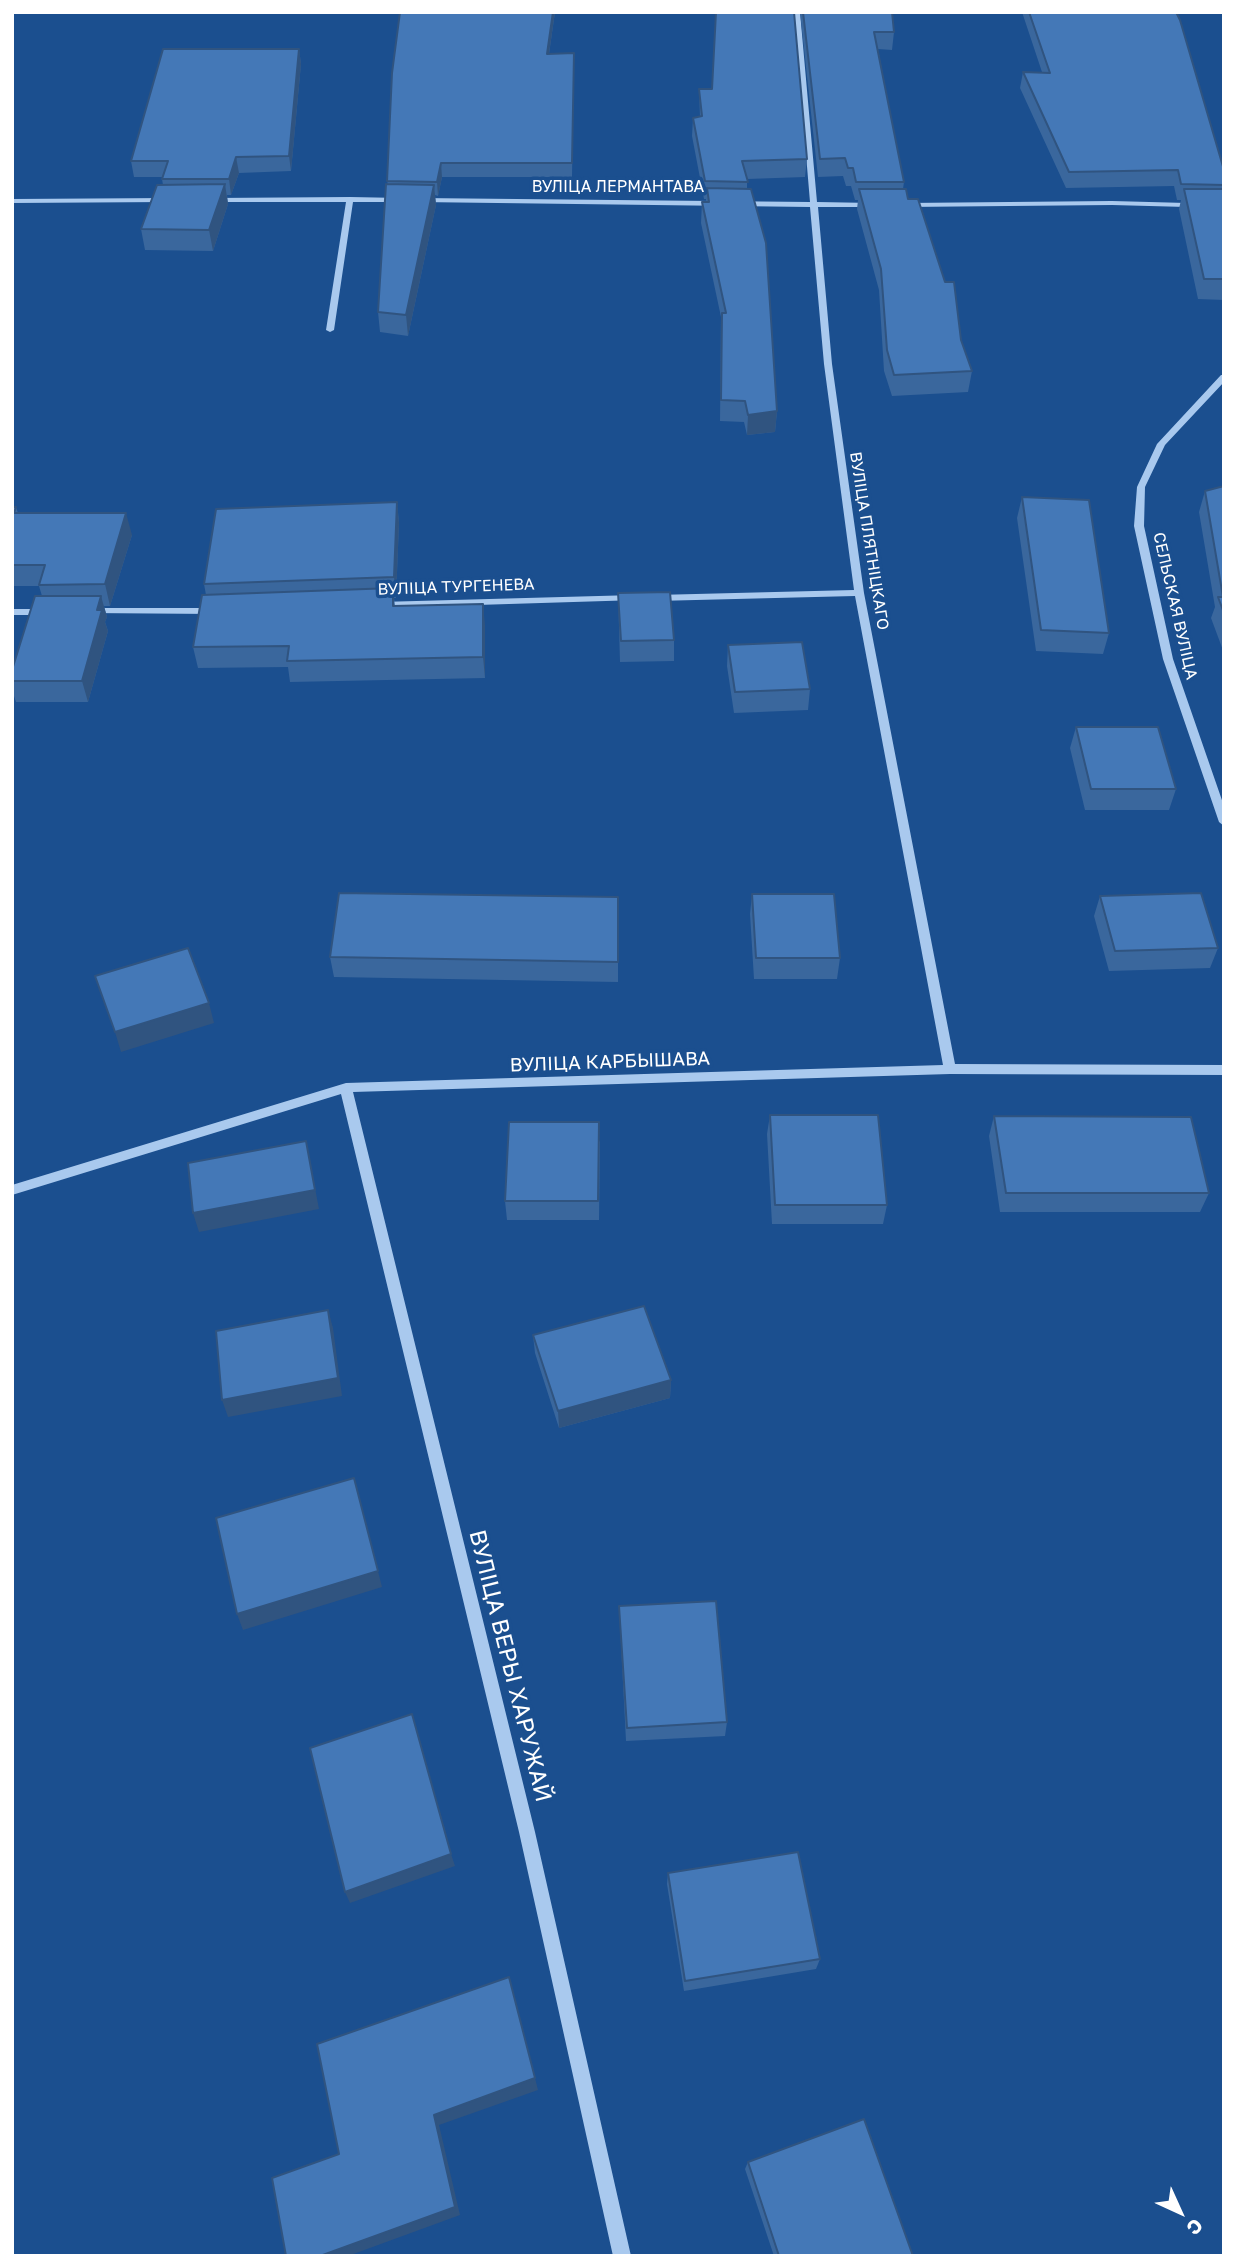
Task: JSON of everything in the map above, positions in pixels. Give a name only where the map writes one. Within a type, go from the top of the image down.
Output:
[{"type":"street","name":"ВУЛІЦА ПЛЯТНІЦКАГО","points":[[797,12],[828,364],[859,593],[950,1069]]},
{"type":"street","points":[[330,330],[350,199]]},
{"type":"street","points":[[12,201],[174,200]]},
{"type":"street","name":"ВУЛІЦА ЛЕРМАНТАВА","points":[[201,200],[882,205]]},
{"type":"street","points":[[895,205],[1112,203],[1224,206]]},
{"type":"street","name":"СЕЛЬСКАЯ ВУЛІЦА","points":[[1224,377],[1161,444],[1141,487],[1139,526],[1168,659],[1224,822]]},
{"type":"street","name":"ВУЛІЦА ТУРГЕНЕВА","points":[[369,605],[859,593]]},
{"type":"street","points":[[80,611],[230,611]]},
{"type":"street","points":[[12,612],[53,612]]},
{"type":"street","name":"ВУЛІЦА КАРБЫШАВА","points":[[12,1190],[346,1088],[950,1069],[1224,1070]]},
{"type":"street","name":"ВУЛІЦА ВЕРЫ ХАРУЖАЙ","points":[[346,1088],[527,1832],[622,2256]]},
{"type":"building","points":[[400,12],[553,12],[547,54],[574,53],[572,163],[441,163],[437,182],[387,181],[392,73]]},
{"type":"building","points":[[716,12],[794,12],[807,159],[742,161],[748,182],[705,181],[693,118],[702,116],[699,89],[712,89]]},
{"type":"building","points":[[803,12],[892,12],[894,32],[874,32],[904,182],[856,182],[853,168],[848,168],[845,158],[820,159]]},
{"type":"building","points":[[1029,12],[1176,12],[1224,170],[1224,185],[1181,184],[1178,170],[1069,172],[1023,72],[1050,73]]},
{"type":"building","points":[[163,49],[299,49],[289,156],[236,157],[229,179],[162,179],[168,161],[131,161]]},
{"type":"building","points":[[225,184],[209,230],[141,229],[157,185]]},
{"type":"building","points":[[386,184],[434,185],[406,315],[378,312]]},
{"type":"building","points":[[707,188],[751,189],[766,243],[777,411],[748,415],[745,401],[721,400],[722,313],[726,313],[702,202],[709,202]]},
{"type":"building","points":[[859,189],[906,189],[908,199],[918,199],[945,282],[954,282],[961,340],[972,371],[894,375],[887,350],[881,269]]},
{"type":"building","points":[[1184,189],[1224,189],[1224,279],[1204,279]]},
{"type":"building","points":[[1224,486],[1224,613],[1218,597],[1223,597],[1205,491]]},
{"type":"building","points":[[1022,497],[1089,500],[1109,633],[1041,630]]},
{"type":"building","points":[[397,502],[394,577],[204,584],[216,509]]},
{"type":"building","points":[[12,507],[16,507],[14,513],[126,513],[105,584],[39,585],[45,565],[12,565]]},
{"type":"building","points":[[393,588],[393,606],[483,604],[483,657],[287,661],[289,646],[193,647],[202,595]]},
{"type":"building","points":[[670,592],[674,640],[621,641],[618,593]]},
{"type":"building","points":[[35,596],[101,596],[97,610],[102,610],[82,681],[12,681],[12,670]]},
{"type":"building","points":[[802,642],[810,689],[735,692],[728,645]]},
{"type":"building","points":[[1076,727],[1158,727],[1176,789],[1091,789]]},
{"type":"building","points":[[339,893],[618,897],[618,962],[330,957]]},
{"type":"building","points":[[1201,893],[1218,948],[1115,951],[1100,896]]},
{"type":"building","points":[[752,894],[834,894],[840,958],[756,958]]},
{"type":"building","points":[[188,948],[209,1003],[115,1032],[95,976]]},
{"type":"building","points":[[770,1115],[878,1115],[887,1205],[775,1205]]},
{"type":"building","points":[[994,1116],[1191,1117],[1209,1193],[1006,1193]]},
{"type":"building","points":[[509,1122],[599,1122],[598,1201],[505,1201]]},
{"type":"building","points":[[306,1141],[315,1190],[193,1213],[188,1163]]},
{"type":"building","points":[[644,1306],[671,1380],[558,1411],[533,1335]]},
{"type":"building","points":[[328,1310],[338,1378],[222,1400],[216,1331]]},
{"type":"building","points":[[354,1478],[378,1571],[237,1614],[216,1518]]},
{"type":"building","points":[[716,1601],[727,1722],[627,1728],[619,1606]]},
{"type":"building","points":[[412,1714],[451,1854],[345,1892],[310,1748]]},
{"type":"building","points":[[798,1852],[820,1959],[685,1981],[668,1873]]},
{"type":"building","points":[[509,1977],[535,2078],[434,2115],[455,2207],[320,2256],[286,2256],[272,2178],[339,2154],[317,2044]]},
{"type":"building","points":[[864,2119],[913,2256],[779,2256],[748,2162]]}]
